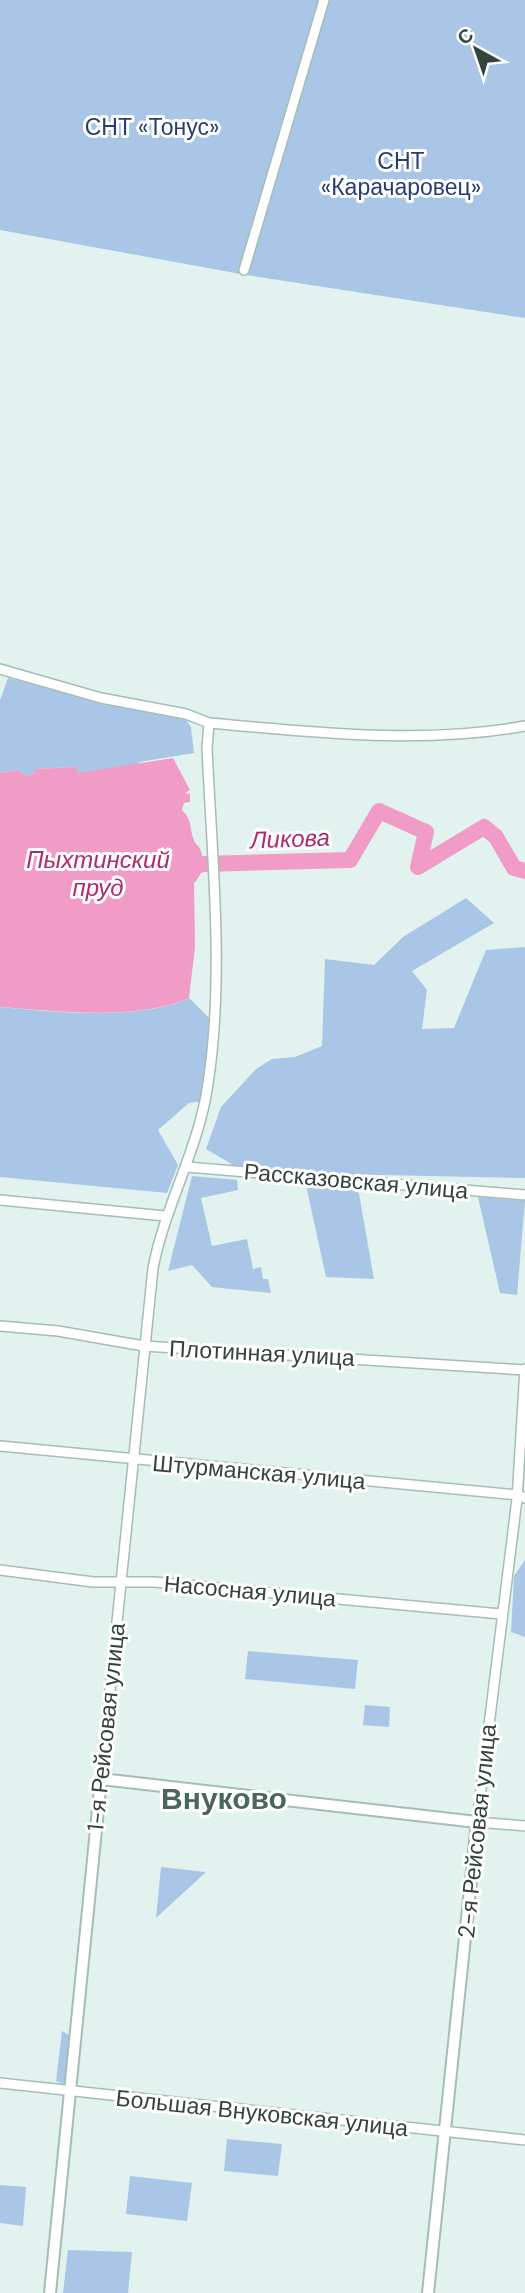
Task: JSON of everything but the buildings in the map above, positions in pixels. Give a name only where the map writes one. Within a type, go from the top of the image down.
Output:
[{"type":"street","points":[[244,270],[324,0]]},
{"type":"street","points":[[0,669],[101,698],[186,714],[209,723],[389,737],[477,734],[525,726]]},
{"type":"street","name":"1-я Рейсовая улица","points":[[50,2293],[153,1268],[165,1216],[187,1167],[207,1089],[215,981],[207,748],[209,723]]},
{"type":"street","name":"Рассказовская улица","points":[[187,1167],[525,1195]]},
{"type":"street","points":[[0,1200],[165,1216]]},
{"type":"street","name":"Плотинная улица","points":[[0,1326],[58,1331],[144,1346],[525,1369]]},
{"type":"street","name":"2-я Рейсовая улица","points":[[428,2293],[501,1614],[521,1496],[525,1369]]},
{"type":"street","name":"Штурманская улица","points":[[0,1446],[133,1461],[521,1496]]},
{"type":"street","name":"Насосная улица","points":[[0,1570],[120,1583],[180,1584],[501,1614]]},
{"type":"street","points":[[101,1779],[525,1826]]},
{"type":"street","name":"Большая Внуковская улица","points":[[0,2083],[525,2140]]},
{"type":"green space","points":[[0,0],[525,0],[525,318],[246,275],[0,230]]},
{"type":"green space","points":[[8,678],[186,720],[191,727],[194,753],[139,762],[138,771],[78,773],[74,767],[36,769],[33,774],[26,776],[17,770],[0,773],[0,700]]},
{"type":"green space","points":[[466,898],[494,923],[412,971],[427,990],[422,1029],[454,1028],[486,950],[525,947],[525,1178],[245,1172],[206,1149],[221,1107],[256,1069],[272,1059],[295,1057],[322,1046],[325,959],[374,965],[403,937]]},
{"type":"green space","points":[[189,998],[212,1021],[204,1101],[189,1103],[158,1130],[178,1165],[167,1193],[0,1177],[0,1007],[122,1012],[147,1010]]},
{"type":"green space","points":[[192,1176],[237,1180],[238,1190],[201,1198],[212,1246],[247,1239],[253,1269],[261,1267],[263,1279],[268,1279],[271,1293],[212,1287],[192,1265],[168,1271]]},
{"type":"green space","points":[[306,1185],[358,1188],[374,1279],[326,1277]]},
{"type":"green space","points":[[478,1197],[525,1201],[517,1295],[500,1293]]},
{"type":"green space","points":[[525,1560],[525,1637],[511,1632],[514,1576]]},
{"type":"green space","points":[[248,1651],[358,1660],[355,1689],[245,1679]]},
{"type":"green space","points":[[365,1705],[390,1707],[389,1727],[363,1725]]},
{"type":"green space","points":[[161,1867],[206,1872],[156,1918]]},
{"type":"green space","points":[[62,2031],[71,2036],[67,2080],[63,2084],[56,2081]]},
{"type":"green space","points":[[227,2139],[282,2144],[278,2176],[224,2171]]},
{"type":"green space","points":[[130,2176],[192,2183],[187,2221],[126,2214]]},
{"type":"green space","points":[[0,2185],[26,2187],[23,2226],[0,2223]]},
{"type":"green space","points":[[68,2250],[132,2252],[128,2293],[63,2293]]},
{"type":"water","name":"Пыхтинский пруд","points":[[173,758],[190,790],[185,793],[190,794],[190,802],[184,803],[182,810],[188,818],[202,858],[201,872],[194,883],[195,947],[189,998],[146,1010],[122,1012],[0,1007],[0,773],[17,770],[26,776],[33,774],[35,769],[77,767],[78,773]]},
{"type":"waterway","name":"Ликова","points":[[185,870],[203,864],[350,860],[379,811],[426,832],[418,867],[484,827],[496,837],[514,868],[525,871]]},
{"type":"district","name":"Внуково","points":[[224,1799]]},
{"type":"park label","name":"СНТ «Тонус»","points":[[152,127]]},
{"type":"park label","name":"СНТ «Карачаровец»","points":[[401,174]]}]
